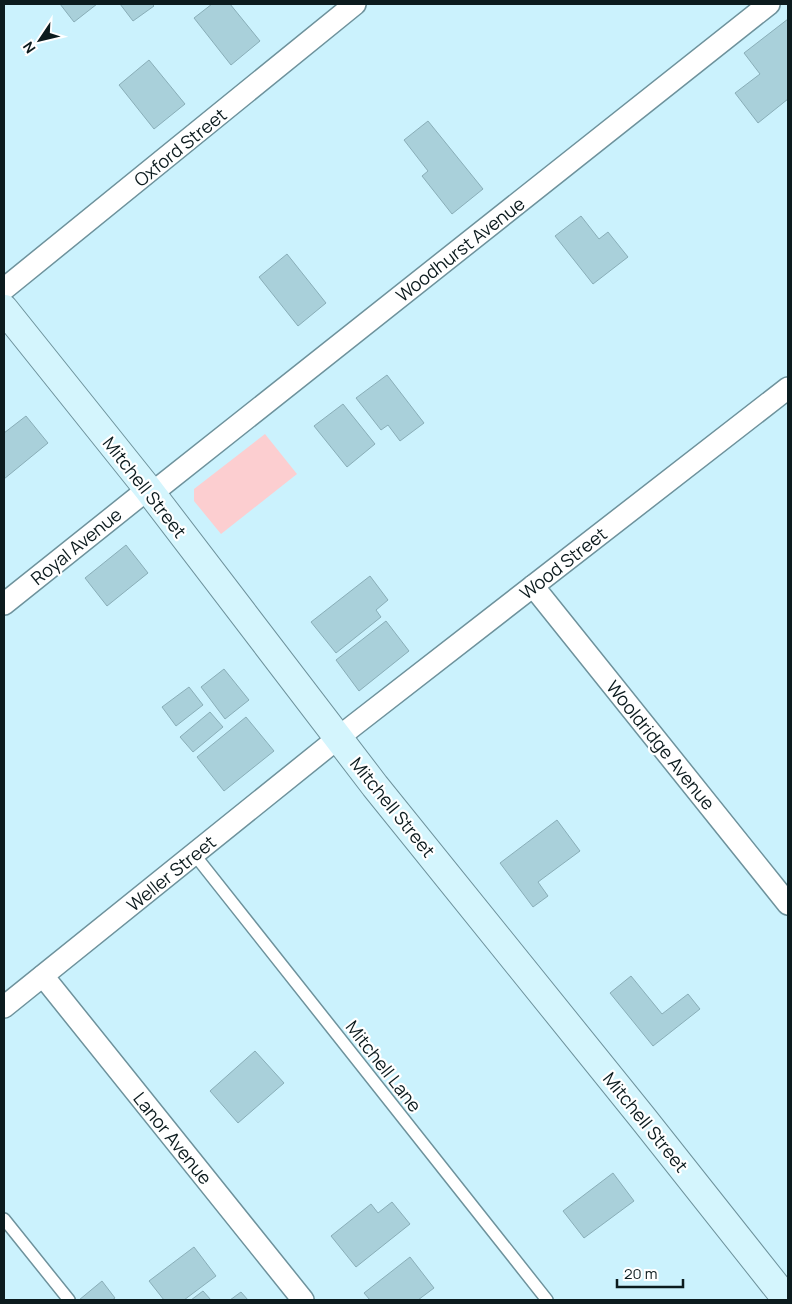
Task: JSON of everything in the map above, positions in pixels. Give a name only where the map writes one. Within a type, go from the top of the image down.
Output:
[{"type":"street","name":"Oxford Street","points":[[4,290],[355,4]]},
{"type":"street","name":"Woodhurst Avenue","points":[[150,491],[769,4]]},
{"type":"street","name":"Mitchell Street","points":[[4,308],[150,491],[338,738],[788,1300]]},
{"type":"street","name":"Wood Street","points":[[338,738],[788,388]]},
{"type":"street","name":"Royal Avenue","points":[[4,604],[150,491]]},
{"type":"street","name":"Wooldridge Avenue","points":[[533,586],[788,904]]},
{"type":"street","name":"Weller Street","points":[[4,1007],[338,738]]},
{"type":"street","name":"Lanor Avenue","points":[[43,976],[303,1300]]},
{"type":"lane","name":"Mitchell Lane","points":[[194,854],[547,1300]]},
{"type":"lane","points":[[4,1219],[69,1300]]},
{"type":"shaded area","points":[[265,434],[297,474],[221,534],[194,501],[194,489]]},
{"type":"building","points":[[60,4],[97,4],[74,22]]},
{"type":"building","points":[[120,4],[152,4],[154,6],[133,21]]},
{"type":"building","points":[[212,4],[230,4],[260,41],[231,65],[194,18]]},
{"type":"building","points":[[788,19],[788,99],[758,123],[735,93],[760,74],[744,53]]},
{"type":"building","points":[[149,60],[185,104],[154,129],[119,85]]},
{"type":"building","points":[[428,121],[483,189],[452,214],[422,176],[428,171],[404,140]]},
{"type":"building","points":[[581,216],[599,239],[608,232],[628,257],[593,284],[555,236]]},
{"type":"building","points":[[287,254],[326,303],[298,326],[259,277]]},
{"type":"building","points":[[387,375],[424,423],[400,441],[388,425],[381,430],[356,398]]},
{"type":"building","points":[[343,404],[375,444],[347,467],[314,426]]},
{"type":"building","points":[[26,416],[48,443],[4,479],[4,433]]},
{"type":"building","points":[[126,545],[148,573],[107,606],[85,578]]},
{"type":"building","points":[[370,576],[388,600],[376,610],[381,617],[336,653],[311,622]]},
{"type":"building","points":[[386,621],[409,651],[359,691],[336,660]]},
{"type":"building","points":[[224,669],[249,700],[225,719],[201,687]]},
{"type":"building","points":[[189,687],[203,705],[176,726],[162,707]]},
{"type":"building","points":[[210,712],[223,727],[193,752],[180,737]]},
{"type":"building","points":[[246,717],[274,751],[224,791],[197,757]]},
{"type":"building","points":[[557,820],[580,851],[538,882],[548,896],[533,907],[500,863]]},
{"type":"building","points":[[631,976],[662,1014],[688,994],[700,1009],[653,1046],[610,993]]},
{"type":"building","points":[[255,1051],[284,1083],[238,1123],[210,1091]]},
{"type":"building","points":[[613,1173],[634,1201],[584,1238],[563,1211]]},
{"type":"building","points":[[392,1202],[410,1224],[356,1267],[331,1236],[371,1204],[378,1213]]},
{"type":"building","points":[[194,1247],[216,1276],[184,1300],[164,1300],[149,1281]]},
{"type":"building","points":[[410,1257],[434,1288],[418,1300],[370,1300],[364,1293]]},
{"type":"building","points":[[102,1281],[115,1298],[112,1300],[79,1300]]},
{"type":"building","points":[[203,1291],[211,1300],[191,1300]]},
{"type":"building","points":[[241,1292],[248,1300],[230,1300]]}]
